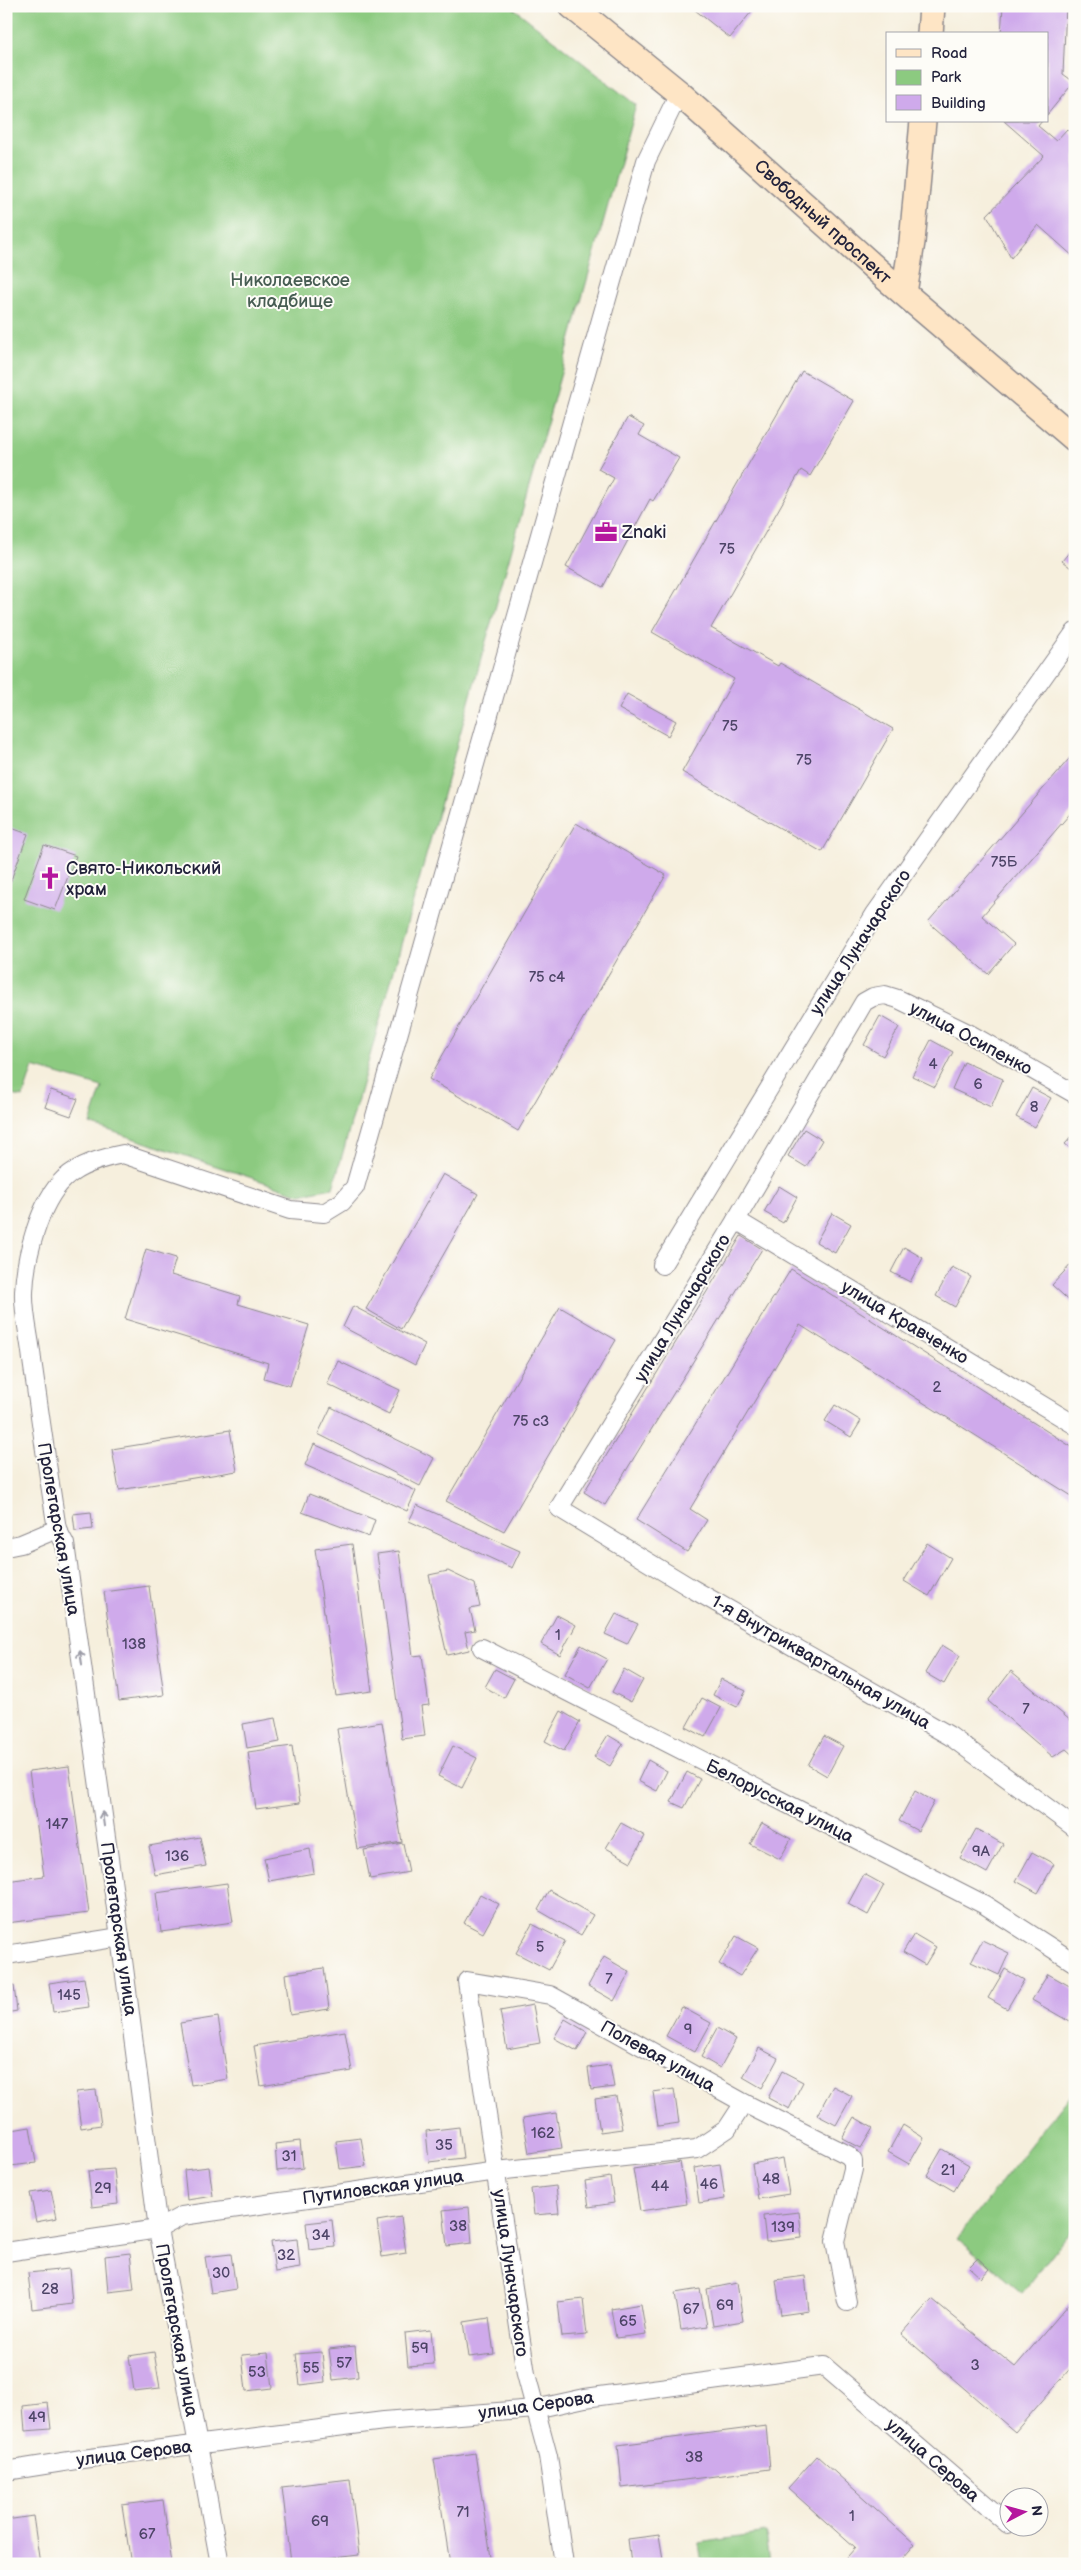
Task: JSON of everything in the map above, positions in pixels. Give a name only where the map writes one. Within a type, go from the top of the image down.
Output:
[{"type":"main road","name":"Свободный проспект","points":[[572,6],[679,93],[904,293],[1075,439]]},
{"type":"main road","points":[[930,32],[932,6]]},
{"type":"main road","points":[[904,293],[912,242],[923,122]]},
{"type":"street","name":"Пролетарская улица","points":[[220,2564],[158,2229],[120,1937],[65,1544],[57,1530],[24,1294],[25,1272],[33,1240],[47,1203],[65,1178],[98,1159],[123,1154],[290,1210],[324,1213],[342,1202],[355,1187],[646,161],[679,93]]},
{"type":"street","name":"улица Луначарского","points":[[662,1264],[875,914],[1075,632]]},
{"type":"street","name":"улица Осипенко","points":[[864,1002],[873,997],[885,995],[898,999],[968,1033],[1075,1094]]},
{"type":"street","name":"улица Луначарского","points":[[559,1508],[736,1220],[864,1002]]},
{"type":"street","name":"улица Кравченко","points":[[736,1220],[1075,1425]]},
{"type":"street","name":"1-я Внутриквартальная улица","points":[[559,1508],[691,1588],[950,1736],[1075,1828]]},
{"type":"street","points":[[6,1547],[21,1544],[57,1530]]},
{"type":"street","name":"Белорусская улица","points":[[482,1648],[985,1905],[1075,1963]]},
{"type":"street","points":[[6,1956],[120,1937]]},
{"type":"street","name":"улица Луначарского","points":[[467,1980],[526,2374],[548,2456],[564,2564]]},
{"type":"street","name":"Полевая улица","points":[[467,1980],[550,1996],[744,2103],[843,2150],[853,2161],[853,2169],[835,2241],[847,2302]]},
{"type":"street","name":"Путиловская улица","points":[[6,2252],[158,2229],[182,2216],[497,2171],[697,2149],[727,2129],[744,2103]]},
{"type":"street","name":"улица Серова","points":[[6,2471],[384,2421],[535,2408],[586,2398],[824,2366],[998,2515]]},
{"type":"green space","name":"Николаевское кладбище","points":[[6,6],[511,6],[636,105],[333,1188],[300,1194],[90,1124],[102,1087],[33,1067],[23,1097],[6,1094]]},
{"type":"green space","points":[[1075,2088],[1075,2225],[1022,2293],[957,2238]]},
{"type":"green space","points":[[766,2533],[770,2564],[702,2564],[699,2543]]},
{"type":"building","points":[[690,6],[756,6],[730,38]]},
{"type":"building","points":[[1003,6],[1066,6],[1063,74],[1074,82],[1048,114],[1048,32],[1001,32]]},
{"type":"building","points":[[1005,122],[1041,122],[1038,126],[1056,141],[1067,129],[1075,137],[1075,258],[1038,225],[1011,258],[987,215],[1044,156]]},
{"type":"building","points":[[802,371],[854,401],[810,476],[801,470],[711,628],[778,666],[780,663],[893,729],[822,852],[682,772],[734,679],[652,632]]},
{"type":"building","points":[[628,417],[644,426],[639,435],[679,458],[653,501],[650,499],[603,587],[566,567],[614,478],[598,469]]},
{"type":"building","points":[[1075,545],[1075,571],[1062,561]]},
{"type":"building","points":[[627,694],[676,721],[668,736],[619,709]]},
{"type":"building","points":[[1075,752],[1075,808],[982,916],[1014,944],[988,974],[928,922]]},
{"type":"building","points":[[576,823],[666,875],[518,1131],[429,1079]]},
{"type":"building","points":[[6,826],[28,834],[8,888],[6,887]]},
{"type":"building","name":"Свято-Никольский храм","points":[[44,845],[76,856],[55,910],[24,899]]},
{"type":"building","points":[[880,1016],[899,1027],[883,1056],[864,1045]]},
{"type":"building","points":[[931,1040],[953,1052],[935,1087],[912,1076]]},
{"type":"building","points":[[964,1062],[1003,1079],[991,1107],[952,1089]]},
{"type":"building","points":[[1032,1088],[1051,1098],[1035,1127],[1016,1117]]},
{"type":"building","points":[[51,1090],[78,1099],[71,1116],[45,1107]]},
{"type":"building","points":[[804,1129],[822,1140],[806,1167],[788,1156]]},
{"type":"building","points":[[1075,1133],[1075,1152],[1065,1144]]},
{"type":"building","points":[[443,1174],[478,1194],[401,1329],[366,1309]]},
{"type":"building","points":[[779,1186],[797,1197],[783,1223],[764,1212]]},
{"type":"building","points":[[832,1213],[851,1224],[835,1253],[816,1242]]},
{"type":"building","points":[[741,1236],[762,1249],[605,1505],[584,1492]]},
{"type":"building","points":[[904,1247],[923,1258],[910,1282],[891,1272]]},
{"type":"building","points":[[146,1249],[176,1258],[171,1275],[240,1296],[238,1304],[309,1325],[290,1386],[264,1378],[268,1363],[125,1319]]},
{"type":"building","points":[[1075,1260],[1075,1306],[1052,1285]]},
{"type":"building","points":[[952,1267],[971,1277],[955,1307],[936,1296]]},
{"type":"building","points":[[791,1269],[1075,1449],[1075,1498],[800,1325],[690,1509],[707,1520],[687,1552],[636,1520]]},
{"type":"building","points":[[353,1306],[425,1344],[415,1365],[343,1327]]},
{"type":"building","points":[[560,1307],[616,1340],[504,1531],[446,1501]]},
{"type":"building","points":[[338,1361],[400,1390],[389,1414],[327,1384]]},
{"type":"building","points":[[835,1405],[861,1421],[851,1437],[825,1421]]},
{"type":"building","points":[[331,1407],[434,1458],[420,1486],[318,1434]]},
{"type":"building","points":[[230,1430],[237,1471],[119,1490],[112,1449]]},
{"type":"building","points":[[314,1444],[416,1491],[407,1511],[305,1465]]},
{"type":"building","points":[[309,1494],[375,1520],[369,1537],[302,1512]]},
{"type":"building","points":[[417,1505],[520,1551],[512,1568],[409,1521]]},
{"type":"building","points":[[91,1512],[93,1529],[75,1531],[73,1514]]},
{"type":"building","points":[[927,1543],[951,1558],[929,1596],[904,1581]]},
{"type":"building","points":[[352,1544],[372,1691],[336,1696],[315,1549]]},
{"type":"building","points":[[399,1551],[413,1656],[422,1655],[429,1705],[421,1706],[425,1736],[402,1739],[377,1554]]},
{"type":"building","points":[[448,1571],[475,1584],[480,1607],[470,1609],[475,1630],[465,1632],[469,1650],[447,1655],[429,1575]]},
{"type":"building","points":[[149,1586],[164,1695],[119,1701],[104,1592]]},
{"type":"building","points":[[616,1614],[638,1624],[627,1644],[605,1634]]},
{"type":"building","points":[[557,1615],[576,1625],[560,1655],[541,1644]]},
{"type":"building","points":[[581,1645],[607,1659],[590,1688],[565,1674]]},
{"type":"building","points":[[942,1645],[960,1656],[944,1684],[925,1673]]},
{"type":"building","points":[[495,1669],[514,1679],[504,1698],[485,1687]]},
{"type":"building","points":[[624,1669],[643,1680],[631,1702],[612,1692]]},
{"type":"building","points":[[1011,1671],[1071,1721],[1075,1717],[1075,1757],[1066,1749],[1053,1757],[988,1701]]},
{"type":"building","points":[[721,1679],[746,1691],[737,1707],[713,1695]]},
{"type":"building","points":[[702,1698],[721,1708],[705,1737],[686,1727]]},
{"type":"building","points":[[561,1711],[580,1722],[564,1751],[545,1741]]},
{"type":"building","points":[[275,1718],[280,1742],[247,1748],[243,1724]]},
{"type":"building","points":[[382,1722],[402,1842],[357,1849],[337,1729]]},
{"type":"building","points":[[608,1735],[623,1744],[610,1766],[594,1757]]},
{"type":"building","points":[[824,1736],[843,1746],[827,1776],[808,1765]]},
{"type":"building","points":[[292,1746],[300,1803],[256,1809],[248,1752]]},
{"type":"building","points":[[453,1746],[477,1758],[462,1788],[438,1776]]},
{"type":"building","points":[[648,1760],[667,1771],[657,1791],[638,1781]]},
{"type":"building","points":[[69,1766],[89,1913],[6,1923],[6,1881],[44,1876],[29,1771]]},
{"type":"building","points":[[687,1772],[700,1779],[684,1808],[671,1802]]},
{"type":"building","points":[[915,1791],[934,1802],[918,1831],[899,1821]]},
{"type":"building","points":[[621,1823],[645,1836],[631,1862],[606,1848]]},
{"type":"building","points":[[762,1823],[791,1839],[780,1859],[750,1844]]},
{"type":"building","points":[[976,1829],[1003,1844],[987,1873],[960,1858]]},
{"type":"building","points":[[200,1837],[206,1866],[155,1875],[149,1846]]},
{"type":"building","points":[[403,1843],[409,1872],[370,1879],[364,1850]]},
{"type":"building","points":[[310,1849],[314,1873],[269,1881],[264,1858]]},
{"type":"building","points":[[1032,1852],[1054,1864],[1038,1893],[1016,1881]]},
{"type":"building","points":[[864,1874],[884,1885],[868,1915],[848,1904]]},
{"type":"building","points":[[227,1883],[233,1922],[161,1932],[156,1893]]},
{"type":"building","points":[[549,1890],[593,1915],[581,1935],[538,1910]]},
{"type":"building","points":[[480,1894],[499,1904],[483,1933],[464,1923]]},
{"type":"building","points":[[532,1924],[565,1941],[549,1970],[516,1953]]},
{"type":"building","points":[[914,1934],[936,1947],[925,1965],[903,1952]]},
{"type":"building","points":[[736,1936],[758,1948],[740,1976],[719,1964]]},
{"type":"building","points":[[982,1940],[1009,1953],[999,1975],[971,1962]]},
{"type":"building","points":[[604,1957],[630,1972],[614,2001],[588,1986]]},
{"type":"building","points":[[324,1968],[329,2009],[290,2015],[285,1974]]},
{"type":"building","points":[[1005,1969],[1024,1980],[1007,2009],[988,1998]]},
{"type":"building","points":[[1048,1974],[1075,1989],[1075,2014],[1070,2022],[1032,2000]]},
{"type":"building","points":[[84,1978],[89,2007],[53,2012],[49,1983]]},
{"type":"building","points":[[14,1986],[17,2011],[6,2013],[6,1987]]},
{"type":"building","points":[[533,2005],[540,2043],[507,2049],[500,2011]]},
{"type":"building","points":[[682,2007],[711,2023],[695,2052],[666,2036]]},
{"type":"building","points":[[218,2017],[228,2079],[191,2085],[180,2023]]},
{"type":"building","points":[[565,2019],[587,2032],[577,2051],[554,2038]]},
{"type":"building","points":[[717,2028],[736,2039],[720,2068],[701,2057]]},
{"type":"building","points":[[345,2031],[352,2071],[261,2086],[254,2046]]},
{"type":"building","points":[[759,2048],[778,2058],[762,2088],[743,2077]]},
{"type":"building","points":[[610,2065],[614,2087],[591,2090],[588,2068]]},
{"type":"building","points":[[782,2071],[803,2082],[789,2109],[768,2098]]},
{"type":"building","points":[[833,2086],[852,2096],[836,2125],[817,2115]]},
{"type":"building","points":[[674,2089],[679,2123],[658,2126],[653,2092]]},
{"type":"building","points":[[96,2090],[101,2125],[81,2128],[76,2092]]},
{"type":"building","points":[[616,2096],[622,2129],[600,2132],[595,2099]]},
{"type":"building","points":[[556,2113],[562,2148],[529,2153],[523,2118]]},
{"type":"building","points":[[854,2117],[873,2128],[861,2148],[842,2138]]},
{"type":"building","points":[[903,2125],[924,2138],[909,2164],[888,2152]]},
{"type":"building","points":[[30,2127],[36,2163],[10,2166],[6,2131]]},
{"type":"building","points":[[459,2127],[463,2158],[429,2162],[426,2131]]},
{"type":"building","points":[[361,2138],[366,2166],[340,2169],[336,2141]]},
{"type":"building","points":[[300,2141],[303,2168],[277,2171],[275,2144]]},
{"type":"building","points":[[942,2149],[969,2165],[954,2191],[927,2175]]},
{"type":"building","points":[[783,2158],[789,2194],[758,2199],[752,2164]]},
{"type":"building","points":[[680,2162],[687,2204],[640,2211],[633,2169]]},
{"type":"building","points":[[720,2164],[725,2199],[699,2203],[694,2168]]},
{"type":"building","points":[[209,2167],[213,2196],[187,2200],[184,2170]]},
{"type":"building","points":[[114,2169],[118,2204],[92,2207],[88,2171]]},
{"type":"building","points":[[610,2177],[614,2203],[589,2207],[585,2181]]},
{"type":"building","points":[[556,2186],[559,2213],[534,2215],[531,2189]]},
{"type":"building","points":[[51,2190],[57,2218],[36,2222],[30,2193]]},
{"type":"building","points":[[469,2207],[472,2243],[447,2246],[443,2210]]},
{"type":"building","points":[[799,2212],[802,2238],[766,2242],[763,2216]]},
{"type":"building","points":[[401,2217],[406,2253],[382,2257],[377,2221]]},
{"type":"building","points":[[332,2220],[335,2247],[309,2250],[306,2223]]},
{"type":"building","points":[[297,2239],[300,2268],[275,2272],[271,2242]]},
{"type":"building","points":[[130,2253],[134,2289],[108,2292],[105,2256]]},
{"type":"building","points":[[231,2254],[236,2289],[211,2293],[205,2257]]},
{"type":"building","points":[[978,2258],[989,2269],[981,2278],[969,2267]]},
{"type":"building","points":[[69,2269],[72,2304],[32,2309],[28,2273]]},
{"type":"building","points":[[805,2276],[809,2311],[781,2315],[776,2280]]},
{"type":"building","points":[[737,2283],[743,2321],[713,2326],[707,2289]]},
{"type":"building","points":[[700,2289],[707,2326],[681,2330],[675,2293]]},
{"type":"building","points":[[1075,2297],[1075,2363],[1015,2432],[901,2334],[932,2299],[1015,2367]]},
{"type":"building","points":[[583,2299],[587,2335],[562,2337],[558,2302]]},
{"type":"building","points":[[641,2304],[646,2334],[616,2338],[611,2309]]},
{"type":"building","points":[[489,2318],[494,2354],[469,2357],[464,2322]]},
{"type":"building","points":[[431,2330],[434,2364],[408,2366],[405,2333]]},
{"type":"building","points":[[355,2346],[358,2377],[333,2380],[329,2349]]},
{"type":"building","points":[[154,2352],[160,2388],[134,2391],[129,2356]]},
{"type":"building","points":[[322,2352],[325,2382],[300,2385],[296,2354]]},
{"type":"building","points":[[268,2353],[272,2388],[246,2391],[242,2355]]},
{"type":"building","points":[[48,2403],[51,2429],[25,2431],[23,2406]]},
{"type":"building","points":[[766,2426],[770,2469],[622,2488],[618,2445]]},
{"type":"building","points":[[475,2453],[492,2564],[450,2564],[434,2459]]},
{"type":"building","points":[[817,2456],[915,2544],[898,2564],[841,2564],[855,2548],[788,2488]]},
{"type":"building","points":[[350,2479],[359,2555],[291,2563],[282,2487]]},
{"type":"building","points":[[163,2500],[172,2564],[131,2564],[122,2505]]},
{"type":"building","points":[[33,2516],[40,2564],[6,2564],[6,2520]]},
{"type":"building","points":[[659,2535],[663,2559],[631,2563],[628,2539]]},
{"type":"place","name":"Znaki","points":[[606,532]]},
{"type":"place","name":"Свято-Никольский храм","points":[[50,878]]}]
